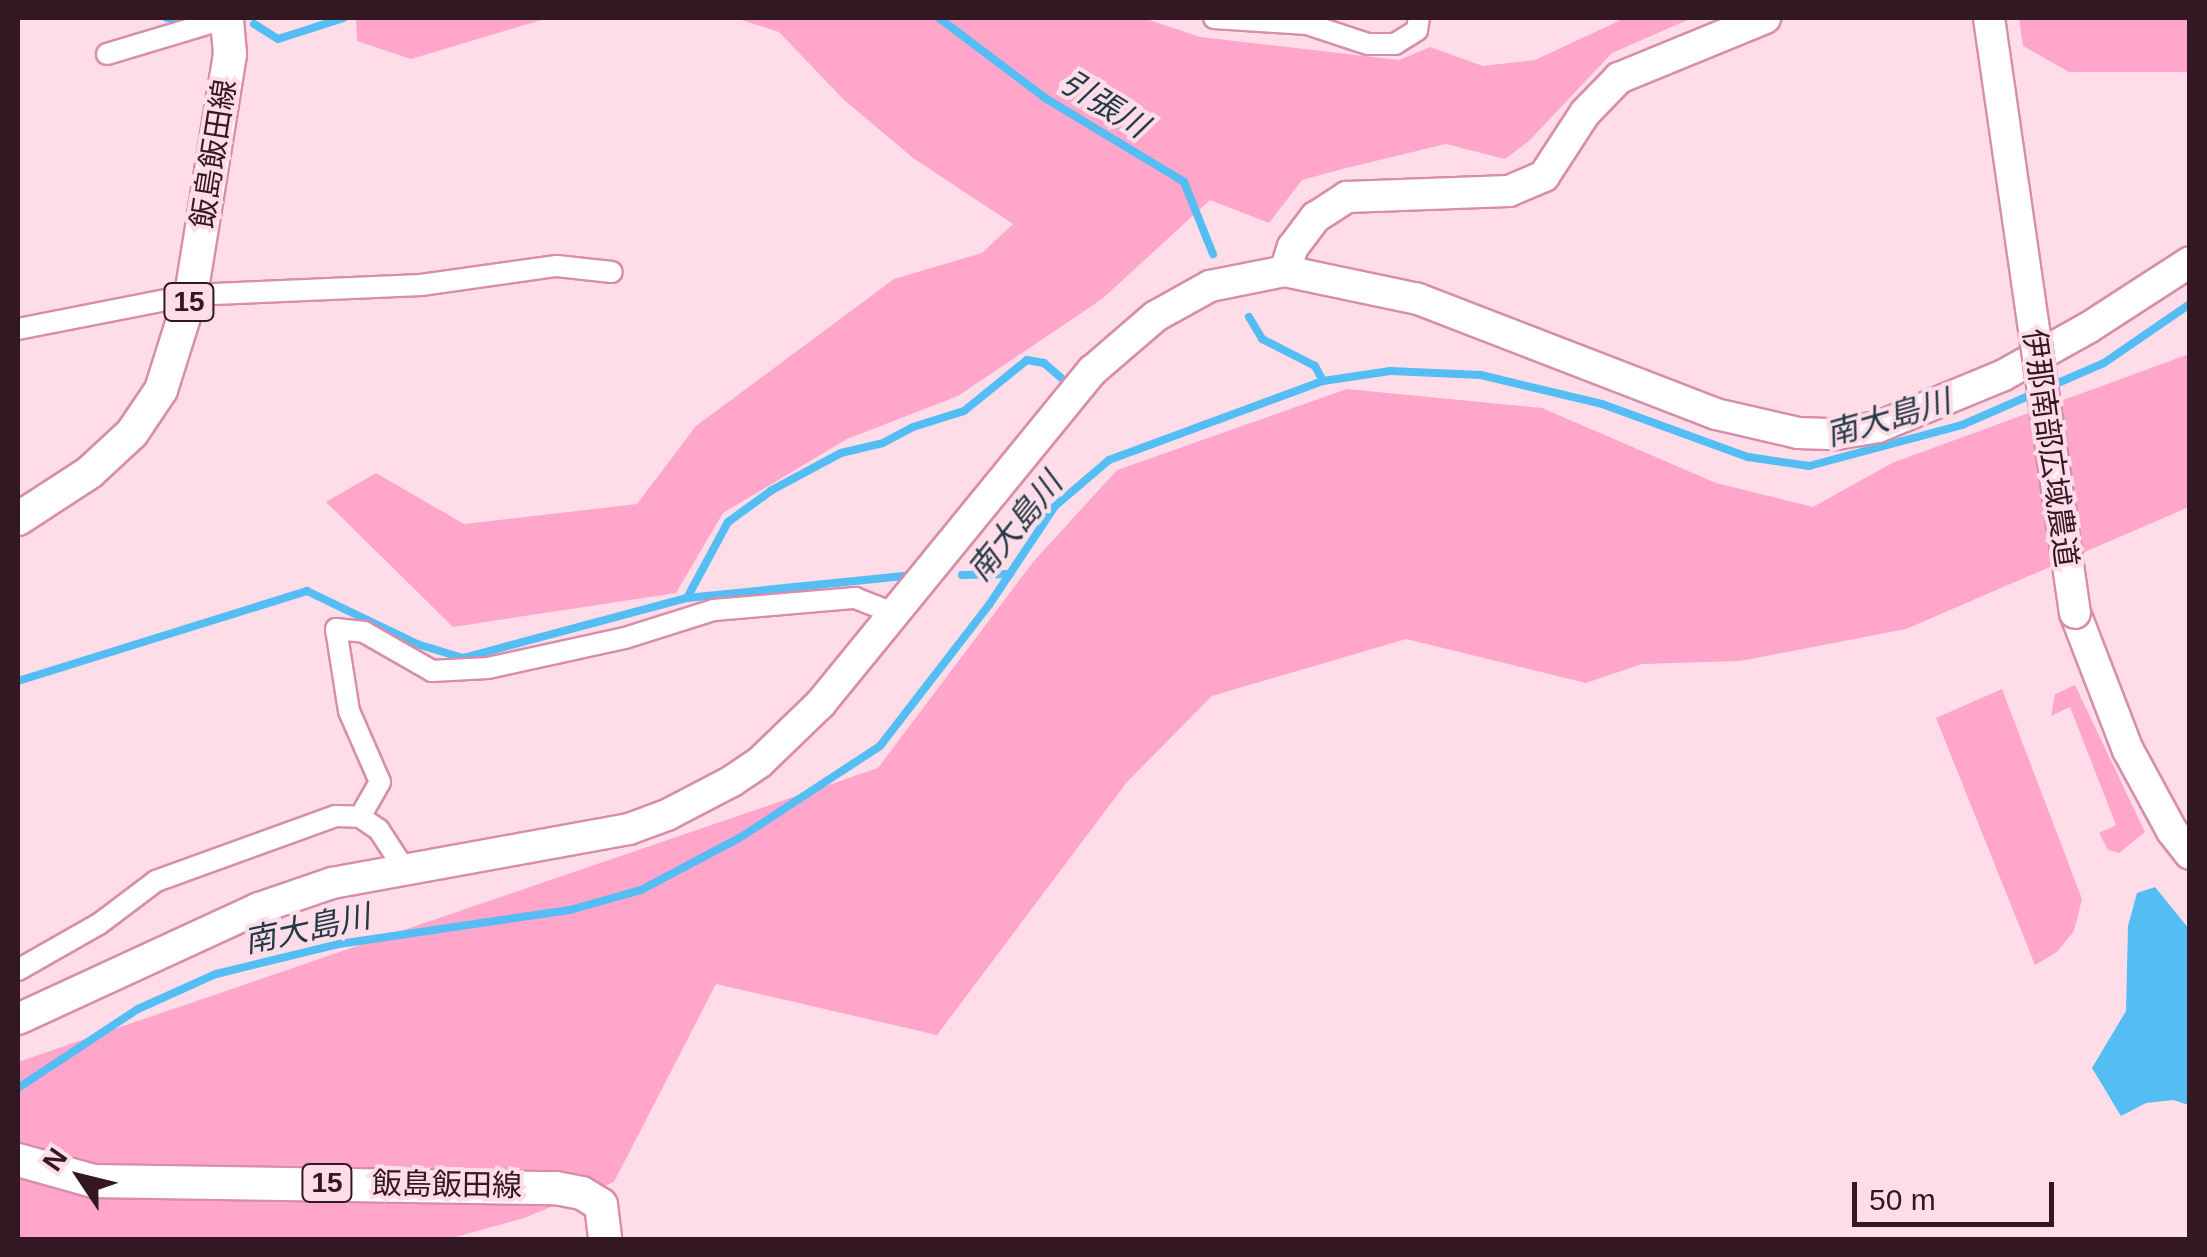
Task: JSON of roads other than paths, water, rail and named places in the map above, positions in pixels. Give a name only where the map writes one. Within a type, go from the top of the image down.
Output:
[{"type":"main road","name":"飯島飯田線","points":[[18,519],[90,472],[132,433],[161,390],[191,294],[230,54],[227,18]]},
{"type":"main road","name":"飯島飯田線","points":[[18,1160],[93,1181],[556,1188],[582,1193],[601,1206],[604,1240]]},
{"type":"street","points":[[107,54],[227,18]]},
{"type":"street","points":[[1214,18],[1307,24],[1368,44],[1395,44],[1417,30],[1419,18]]},
{"type":"street","points":[[1285,271],[1292,246],[1316,217],[1347,196],[1510,191],[1544,176],[1585,113],[1619,78],[1766,18]]},
{"type":"street","name":"伊那南部広域農道","points":[[1989,18],[2075,613],[2128,750],[2172,831],[2190,854]]},
{"type":"street","points":[[18,1019],[260,908],[332,883],[593,837],[654,820],[701,798],[760,762],[790,734],[896,614],[1067,400],[1121,343],[1156,316],[1210,286],[1285,271],[1418,298],[1738,420],[1798,433],[1836,434],[1878,427],[2002,376],[2088,328],[2190,262]]},
{"type":"street","points":[[18,330],[191,294],[421,286],[557,266],[612,272]]},
{"type":"street","points":[[360,816],[380,782],[349,711],[336,629],[364,632],[432,671],[488,668],[625,638],[714,610],[855,598],[896,614]]},
{"type":"street","points":[[18,970],[98,924],[156,882],[336,816],[360,816],[379,830],[405,870]]},
{"type":"water","points":[[2155,887],[2189,929],[2189,1105],[2173,1100],[2146,1103],[2121,1116],[2092,1068],[2126,1011],[2128,926],[2137,893]]},
{"type":"waterway","name":"引張川","points":[[167,18],[180,18]]},
{"type":"waterway","name":"引張川","points":[[254,24],[278,39],[344,18]]},
{"type":"waterway","name":"引張川","points":[[939,18],[1045,98],[1184,182],[1213,254]]},
{"type":"waterway","name":"南大島川","points":[[2051,386],[2104,363],[2190,304]]},
{"type":"waterway","name":"引張川","points":[[1249,317],[1262,339],[1315,366],[1323,381]]},
{"type":"waterway","points":[[687,598],[728,522],[772,490],[841,453],[883,443],[913,427],[964,411],[1027,360],[1044,363],[1061,378]]},
{"type":"waterway","name":"南大島川","points":[[18,1088],[138,1009],[216,974],[339,944],[570,910],[641,890],[741,837],[880,746],[989,605],[1055,506],[1109,460],[1323,381],[1390,371],[1481,375],[1602,404],[1748,457],[1809,466],[1962,425],[2038,392]]},
{"type":"waterway","points":[[962,575],[1010,574]]},
{"type":"waterway","points":[[18,681],[307,591],[417,644],[463,658],[687,598],[904,576]]}]
